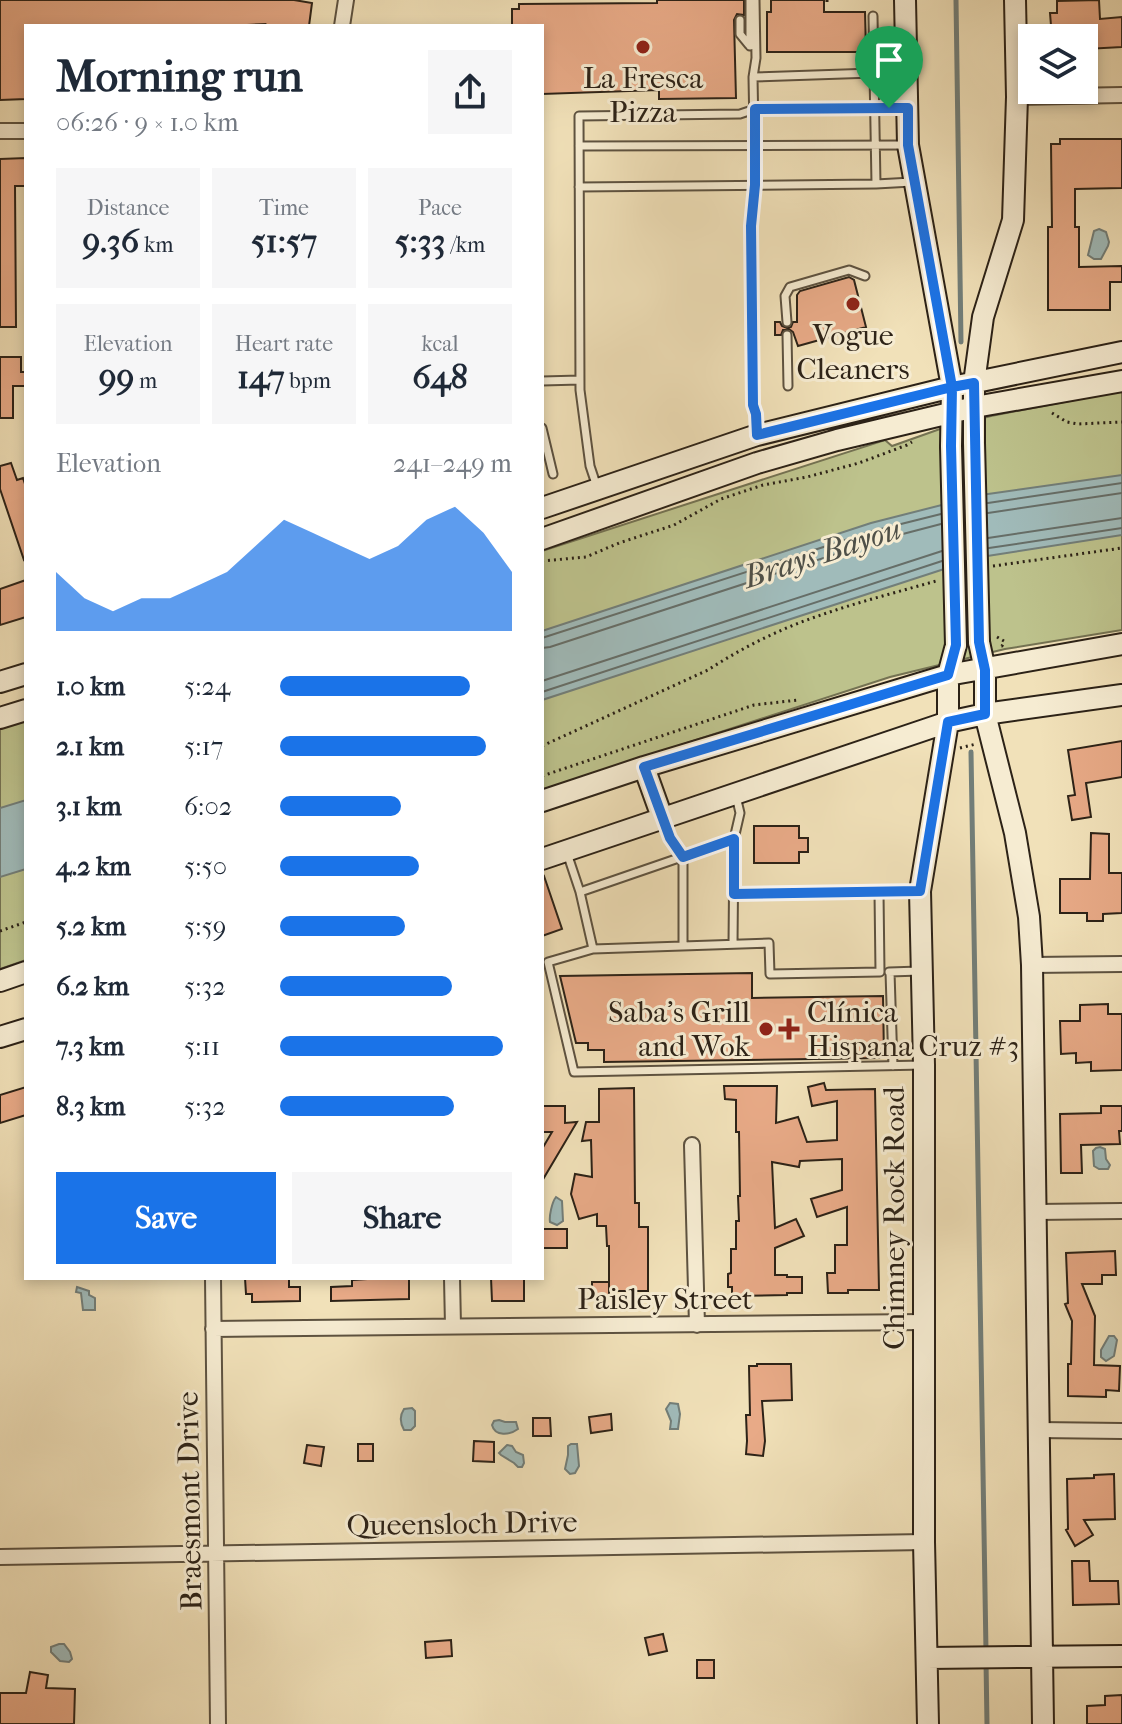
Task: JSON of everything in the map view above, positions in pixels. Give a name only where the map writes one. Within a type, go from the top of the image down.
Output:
[{"type":"main road","name":"Chimney Rock Road","points":[[905,0],[908,145],[952,387],[953,412],[951,446],[956,645],[948,675],[948,722],[920,891],[928,1724]]},
{"type":"main road","points":[[1015,0],[1017,97],[1013,220],[983,317],[974,383],[974,443],[979,642],[985,670],[985,714],[1015,833],[1029,917],[1032,965],[1043,1724]]},
{"type":"main road","points":[[544,507],[757,435],[952,387],[1122,352]]},
{"type":"main road","points":[[544,538],[757,463],[975,407],[1122,381]]},
{"type":"main road","points":[[544,800],[948,675],[1122,644]]},
{"type":"main road","points":[[0,682],[24,675]]},
{"type":"main road","points":[[544,858],[948,722],[1122,695]]},
{"type":"main road","points":[[1,714],[24,710]]},
{"type":"main road","points":[[644,767],[663,820]]},
{"type":"main road","points":[[0,981],[24,973]]},
{"type":"main road","points":[[0,1037],[24,1030]]},
{"type":"main road","points":[[927,1658],[1122,1656]]},
{"type":"street","points":[[342,24],[346,0]]},
{"type":"street","points":[[1017,97],[1122,95]]},
{"type":"street","points":[[0,131],[24,131]]},
{"type":"street","points":[[1032,965],[1122,964]]},
{"type":"street","points":[[692,1145],[697,1325]]},
{"type":"street","points":[[1036,1212],[1122,1211]]},
{"type":"street","name":"Braesmont Drive","points":[[213,1280],[218,1724]]},
{"type":"street","points":[[452,1280],[453,1326]]},
{"type":"street","name":"Paisley Street","points":[[213,1329],[924,1322]]},
{"type":"street","points":[[1039,1430],[1122,1431]]},
{"type":"street","name":"Queensloch Drive","points":[[0,1557],[924,1542]]},
{"type":"lane","points":[[750,46],[752,0]]},
{"type":"lane","points":[[752,0],[756,58],[753,77],[755,185],[751,266],[753,405],[757,435]]},
{"type":"lane","points":[[873,16],[876,184]]},
{"type":"lane","points":[[740,20],[740,34],[756,58]]},
{"type":"lane","points":[[753,77],[906,72]]},
{"type":"lane","points":[[598,489],[590,466],[580,380],[579,116],[740,114],[755,109],[908,108]]},
{"type":"lane","points":[[579,146],[908,145]]},
{"type":"lane","points":[[579,187],[915,182]]},
{"type":"lane","points":[[787,322],[785,296],[790,287],[849,270],[865,276]]},
{"type":"lane","points":[[787,335],[788,386]]},
{"type":"lane","points":[[544,381],[580,380]]},
{"type":"lane","points":[[544,436],[553,474]]},
{"type":"lane","points":[[733,944],[734,839],[740,813],[735,795]]},
{"type":"lane","points":[[663,820],[670,838],[683,857],[683,946]]},
{"type":"lane","points":[[580,892],[734,839]]},
{"type":"lane","points":[[566,851],[580,892],[593,949]]},
{"type":"lane","points":[[734,894],[920,891]]},
{"type":"lane","points":[[879,893],[880,972]]},
{"type":"lane","points":[[923,971],[770,974],[769,943],[593,949],[548,962],[574,1072],[924,1065]]},
{"type":"lane","points":[[890,972],[893,1066]]},
{"type":"path","points":[[1047,410],[1067,422],[1078,424],[1122,422]]},
{"type":"path","points":[[544,561],[586,557],[674,525],[721,499],[763,485],[859,463],[907,445],[913,441],[915,434]]},
{"type":"path","points":[[982,568],[1122,548]]},
{"type":"path","points":[[544,745],[708,670],[789,628],[821,615],[938,581]]},
{"type":"path","points":[[544,775],[754,705],[810,699]]},
{"type":"path","points":[[952,750],[978,743]]},
{"type":"path","points":[[0,931],[24,923]]},
{"type":"green space","points":[[1122,391],[1122,630],[1005,649],[890,677],[544,789],[544,550],[885,440],[892,446],[991,416]]},
{"type":"green space","points":[[24,721],[24,961],[0,969],[0,729]]},
{"type":"water","points":[[1099,229],[1106,232],[1109,242],[1101,259],[1094,259],[1088,255],[1094,231]]},
{"type":"water","name":"Brays Bayou","points":[[1122,475],[1122,535],[981,557],[544,699],[544,630],[871,523],[981,495]]},
{"type":"water","points":[[24,801],[24,870],[0,877],[0,808]]},
{"type":"water","points":[[1100,1147],[1105,1149],[1110,1165],[1108,1169],[1094,1166],[1093,1151]]},
{"type":"water","points":[[556,1197],[562,1201],[563,1221],[557,1225],[550,1222]]},
{"type":"water","points":[[77,1287],[89,1291],[89,1295],[95,1298],[95,1310],[83,1310]]},
{"type":"water","points":[[1109,1336],[1117,1340],[1114,1356],[1106,1361],[1101,1357],[1101,1350]]},
{"type":"water","points":[[670,1403],[678,1404],[678,1429],[670,1429],[671,1421],[666,1409]]},
{"type":"water","points":[[412,1408],[415,1411],[415,1426],[404,1430],[402,1414],[404,1409]]},
{"type":"water","points":[[499,1420],[516,1422],[518,1429],[507,1434],[496,1432],[492,1425]]},
{"type":"water","points":[[577,1444],[579,1466],[575,1473],[570,1474],[565,1469],[568,1446]]},
{"type":"water","points":[[507,1445],[523,1455],[522,1467],[499,1453]]},
{"type":"water","points":[[64,1644],[70,1652],[72,1659],[69,1662],[60,1661],[51,1652],[51,1647]]},
{"type":"building","points":[[0,0],[294,0],[312,3],[309,24],[24,24],[24,99],[0,100]]},
{"type":"building","points":[[657,0],[744,0],[744,15],[737,14],[734,20],[736,98],[659,99],[659,90],[544,94],[544,24],[512,24],[512,9],[519,9],[519,4],[657,3]]},
{"type":"building","points":[[771,0],[824,0],[824,12],[865,12],[866,52],[767,52],[767,12],[771,12]]},
{"type":"building","points":[[1099,0],[1100,19],[1122,17],[1122,47],[1098,48],[1098,24],[1051,24],[1050,13],[1057,13],[1057,1]]},
{"type":"building","points":[[1060,139],[1122,139],[1122,188],[1075,189],[1079,267],[1122,266],[1122,282],[1110,282],[1110,310],[1048,310],[1048,227],[1052,227],[1051,144],[1060,144]]},
{"type":"building","points":[[24,158],[24,186],[15,186],[16,327],[0,327],[0,159]]},
{"type":"building","points":[[849,277],[854,280],[866,327],[798,346],[789,329],[775,335],[775,322],[787,328],[797,322],[797,295],[800,291]]},
{"type":"building","points":[[0,357],[21,357],[24,386],[13,386],[13,418],[0,418]]},
{"type":"building","points":[[11,463],[17,480],[23,478],[24,481],[24,560],[0,489],[0,466]]},
{"type":"building","points":[[24,581],[24,618],[0,625],[0,589]]},
{"type":"building","points":[[1122,741],[1122,777],[1086,783],[1091,817],[1072,820],[1068,796],[1075,795],[1068,750]]},
{"type":"building","points":[[754,826],[799,826],[799,838],[808,838],[808,852],[799,852],[799,863],[754,863]]},
{"type":"building","points":[[1091,833],[1109,834],[1109,873],[1122,873],[1122,913],[1103,914],[1103,921],[1087,921],[1087,913],[1060,913],[1060,879],[1090,879]]},
{"type":"building","points":[[544,876],[562,929],[544,935]]},
{"type":"building","points":[[752,973],[752,998],[883,996],[884,1058],[604,1062],[604,1050],[588,1050],[588,1043],[576,1043],[560,976]]},
{"type":"building","points":[[1108,1004],[1108,1014],[1122,1014],[1122,1070],[1091,1071],[1091,1062],[1076,1063],[1076,1053],[1061,1054],[1060,1021],[1080,1021],[1080,1005]]},
{"type":"building","points":[[824,1083],[826,1090],[875,1089],[879,1290],[828,1293],[827,1273],[835,1273],[835,1245],[847,1245],[847,1207],[817,1217],[811,1199],[842,1190],[842,1159],[800,1161],[799,1167],[772,1162],[775,1228],[796,1219],[804,1236],[775,1248],[775,1275],[802,1277],[802,1293],[732,1296],[728,1274],[731,1273],[731,1249],[736,1249],[736,1221],[739,1221],[739,1132],[736,1132],[736,1100],[725,1099],[724,1086],[777,1086],[776,1123],[798,1117],[807,1142],[837,1140],[837,1101],[812,1106],[808,1087]]},
{"type":"building","points":[[24,1088],[24,1116],[0,1123],[0,1095]]},
{"type":"building","points":[[634,1088],[635,1203],[639,1203],[639,1227],[648,1227],[648,1291],[609,1291],[606,1226],[597,1226],[597,1214],[579,1219],[571,1194],[575,1174],[592,1177],[591,1140],[582,1141],[586,1122],[599,1122],[599,1089]]},
{"type":"building","points":[[544,1106],[565,1106],[565,1123],[577,1122],[544,1178],[544,1146],[552,1132],[544,1132]]},
{"type":"building","points":[[1101,1106],[1122,1106],[1120,1144],[1081,1145],[1082,1173],[1061,1173],[1060,1114],[1101,1113]]},
{"type":"building","points":[[544,1229],[567,1229],[567,1248],[544,1248]]},
{"type":"building","points":[[1115,1251],[1116,1275],[1102,1275],[1102,1284],[1082,1284],[1095,1316],[1094,1365],[1120,1366],[1119,1391],[1106,1390],[1106,1397],[1068,1396],[1072,1321],[1065,1304],[1068,1303],[1066,1253]]},
{"type":"building","points":[[245,1280],[289,1280],[289,1287],[300,1287],[300,1301],[252,1302],[252,1294],[246,1294]]},
{"type":"building","points":[[352,1280],[409,1280],[409,1299],[331,1301],[331,1287],[352,1286]]},
{"type":"building","points":[[491,1280],[524,1280],[524,1301],[492,1301]]},
{"type":"building","points":[[592,1282],[609,1282],[609,1297],[592,1297]]},
{"type":"building","points":[[791,1364],[792,1400],[762,1401],[763,1456],[746,1454],[746,1415],[750,1415],[749,1366]]},
{"type":"building","points":[[611,1414],[612,1430],[591,1433],[589,1417]]},
{"type":"building","points":[[533,1418],[550,1418],[551,1436],[533,1436]]},
{"type":"building","points":[[474,1441],[494,1442],[494,1462],[473,1461]]},
{"type":"building","points":[[358,1444],[373,1444],[373,1461],[358,1461]]},
{"type":"building","points":[[307,1445],[324,1447],[321,1466],[304,1463]]},
{"type":"building","points":[[1114,1474],[1115,1519],[1084,1520],[1093,1535],[1075,1546],[1066,1530],[1067,1479]]},
{"type":"building","points":[[1072,1561],[1089,1561],[1090,1581],[1118,1581],[1119,1604],[1073,1605]]},
{"type":"building","points":[[663,1634],[667,1651],[649,1655],[645,1638]]},
{"type":"building","points":[[451,1640],[452,1656],[426,1658],[425,1642]]},
{"type":"building","points":[[697,1660],[714,1660],[714,1678],[697,1678]]},
{"type":"building","points":[[30,1672],[48,1675],[46,1688],[75,1689],[74,1724],[0,1724],[0,1693],[26,1693]]},
{"type":"building","points":[[1122,1695],[1122,1724],[1087,1724],[1087,1706],[1105,1705],[1105,1696]]},
{"type":"waterway","points":[[956,0],[961,342]]},
{"type":"waterway","points":[[971,752],[986,1651]]},
{"type":"waterway","points":[[986,1661],[987,1724]]},
{"type":"place","name":"La Fresca Pizza","points":[[643,47]]},
{"type":"place","name":"Vogue Cleaners","points":[[853,304]]},
{"type":"place","name":"Saba's Grill and Wok","points":[[766,1029]]},
{"type":"place","name":"Clínica Hispana Cruz #3","points":[[789,1029]]},
{"type":"route","points":[[889,108],[755,109],[751,266],[753,405],[757,435],[952,387],[974,383],[979,642],[985,670],[985,714],[948,722],[920,891],[734,894],[734,839],[683,857],[670,838],[644,767],[948,675],[956,645],[952,387],[908,145],[908,108],[889,108]]}]
